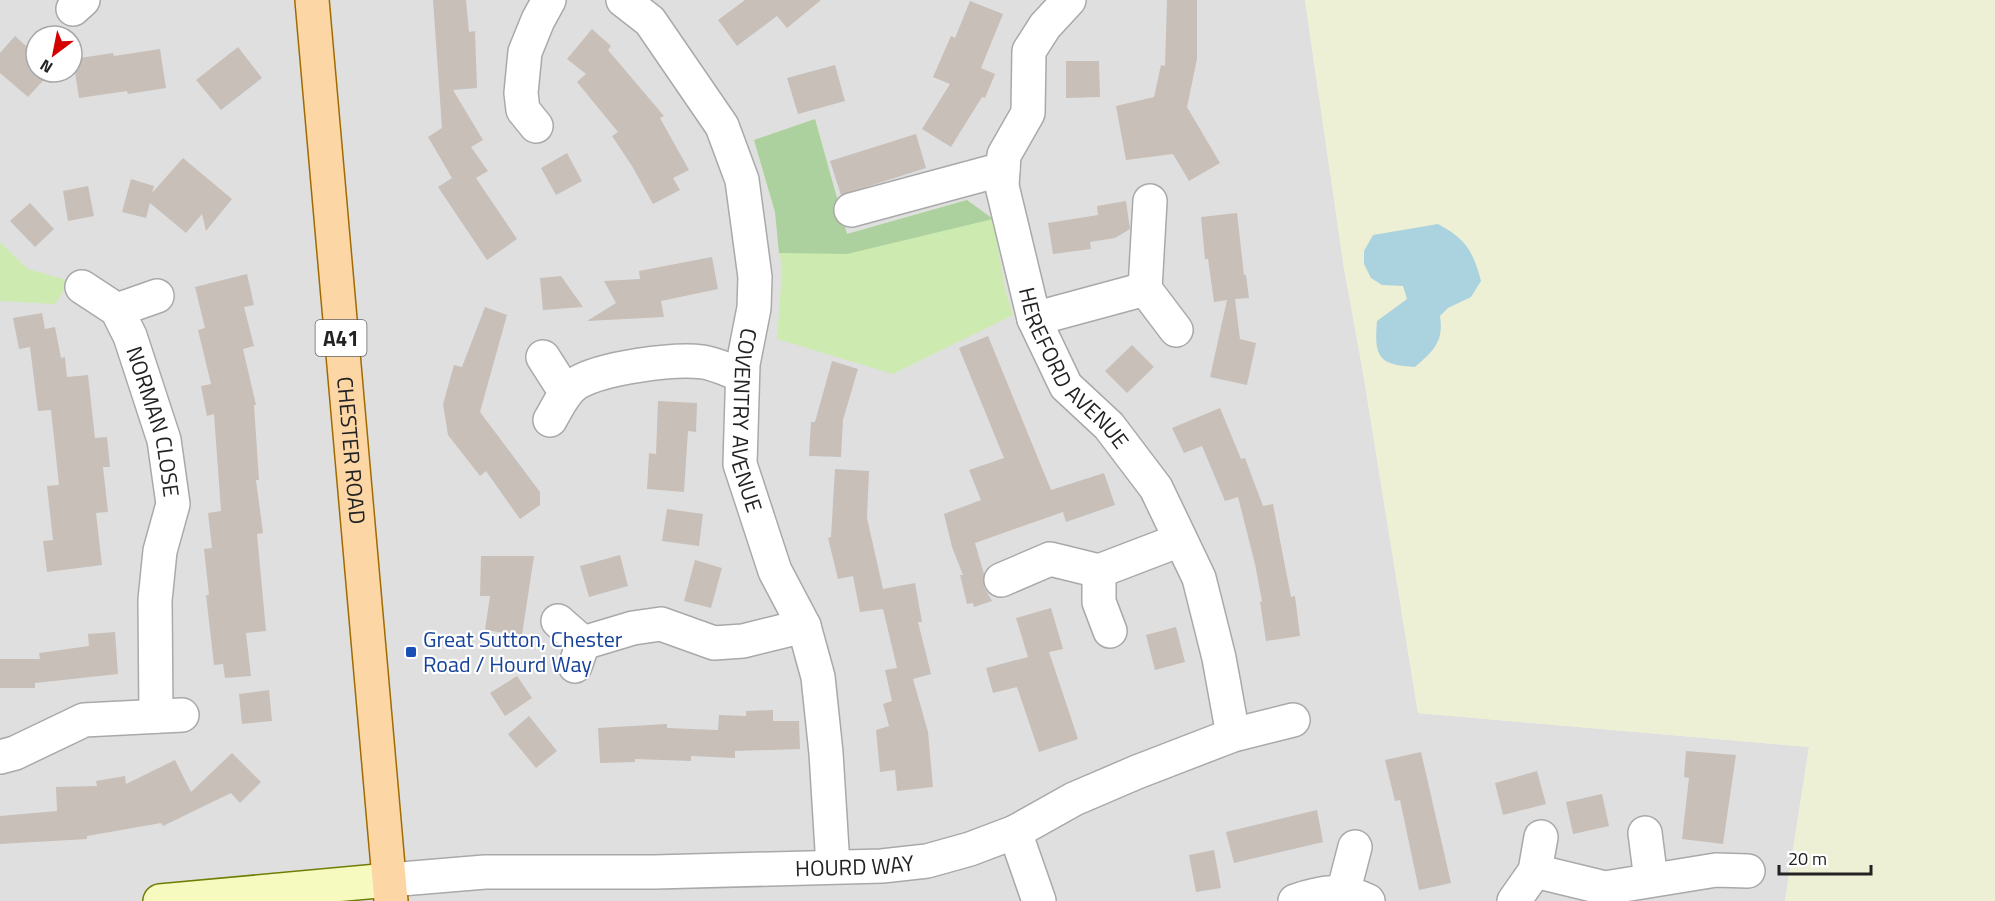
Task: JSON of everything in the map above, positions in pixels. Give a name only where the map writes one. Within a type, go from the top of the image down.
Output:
[{"type":"main road","name":"CHESTER ROAD","points":[[312,0],[390,890]]},
{"type":"street","points":[[521,116],[525,52],[549,0]]},
{"type":"street","name":"COVENTRY AVENUE","points":[[623,0],[658,11],[722,126],[742,180],[755,277],[754,308],[742,364],[740,464],[775,571],[804,626],[818,677],[826,753],[833,866]]},
{"type":"street","name":"HEREFORD AVENUE","points":[[1070,0],[1045,26],[1029,51],[1028,113],[1004,155],[1002,186],[1034,319],[1066,386],[1109,426],[1156,488],[1199,578],[1219,658],[1233,735]]},
{"type":"street","points":[[851,210],[1003,169]]},
{"type":"street","points":[[1150,201],[1145,289],[1176,330]]},
{"type":"street","points":[[82,287],[117,310],[157,296]]},
{"type":"street","points":[[1034,319],[1145,289]]},
{"type":"street","name":"NORMAN CLOSE","points":[[0,757],[15,753],[84,720],[169,716],[155,600],[160,551],[173,504],[164,440],[130,336],[117,310]]},
{"type":"street","points":[[543,357],[558,406],[578,383],[615,370],[648,363],[703,362],[742,375]]},
{"type":"street","points":[[1001,580],[1050,559],[1099,571],[1180,540]]},
{"type":"street","points":[[1099,571],[1099,602],[1110,631]]},
{"type":"street","points":[[558,621],[579,655],[633,628],[662,624],[714,643],[743,641],[804,626]]},
{"type":"street","name":"HOURD WAY","points":[[390,890],[485,872],[655,872],[882,866],[927,861],[970,849],[1015,832],[1074,799],[1233,735],[1293,720]]},
{"type":"street","points":[[1015,832],[1039,901]]},
{"type":"street","points":[[1645,833],[1652,880]]},
{"type":"street","points":[[1514,901],[1535,871],[1541,837]]},
{"type":"street","points":[[1295,901],[1334,891],[1356,897],[1355,847]]},
{"type":"street","points":[[1535,871],[1605,888],[1716,870],[1748,872]]},
{"type":"street","points":[[160,901],[390,890]]},
{"type":"shaded area","points":[[0,0],[1305,0],[1344,268],[1418,713],[1809,747],[1785,901],[0,901]]},
{"type":"green space","points":[[1305,0],[1995,0],[1995,901],[1785,901],[1809,747],[1418,713],[1344,268]]},
{"type":"green space","points":[[815,119],[847,234],[967,200],[993,219],[1005,289],[1013,315],[893,374],[777,339],[782,272],[775,212],[754,140]]},
{"type":"green space","points":[[815,119],[847,234],[967,200],[993,219],[847,254],[779,253],[775,212],[754,140]]},
{"type":"green space","points":[[0,242],[28,269],[70,281],[55,304],[0,301]]},
{"type":"water","points":[[1438,224],[1455,235],[1467,247],[1481,281],[1471,297],[1448,308],[1440,316],[1439,339],[1432,351],[1415,367],[1393,364],[1381,357],[1378,351],[1377,321],[1407,299],[1403,286],[1382,285],[1371,278],[1364,264],[1364,251],[1373,235]]},
{"type":"building","points":[[433,0],[466,0],[469,32],[475,31],[477,88],[453,90],[483,140],[471,147],[488,171],[476,178],[517,239],[487,260],[438,187],[452,178],[428,137],[442,128]]},
{"type":"building","points":[[745,0],[821,0],[787,28],[777,16],[737,46],[718,20]]},
{"type":"building","points":[[1167,0],[1197,0],[1197,59],[1187,107],[1220,163],[1189,181],[1173,154],[1126,160],[1116,106],[1154,97],[1161,65],[1165,66]]},
{"type":"building","points":[[970,1],[1003,14],[981,68],[995,74],[985,98],[982,97],[951,147],[922,129],[950,84],[933,77],[951,36],[955,38]]},
{"type":"building","points":[[592,29],[611,46],[608,50],[664,116],[660,118],[689,170],[673,178],[680,190],[653,204],[612,136],[618,132],[577,82],[586,74],[567,59]]},
{"type":"building","points":[[15,36],[24,44],[24,84],[40,84],[28,97],[0,73],[0,53]]},
{"type":"building","points":[[238,47],[262,78],[221,110],[196,80]]},
{"type":"building","points":[[160,49],[166,88],[79,98],[77,84],[84,84],[84,57],[113,53],[114,56]]},
{"type":"building","points":[[1066,61],[1099,61],[1100,97],[1066,98]]},
{"type":"building","points":[[835,65],[845,101],[798,114],[787,78]]},
{"type":"building","points":[[916,134],[926,168],[841,195],[830,161]]},
{"type":"building","points":[[567,153],[582,181],[556,195],[541,168]]},
{"type":"building","points":[[183,158],[232,199],[206,231],[202,214],[186,233],[150,203],[146,218],[122,212],[131,179],[154,186],[152,193]]},
{"type":"building","points":[[88,186],[94,216],[68,221],[63,191]]},
{"type":"building","points":[[1126,201],[1130,229],[1115,238],[1090,242],[1091,249],[1053,254],[1048,223],[1098,215],[1097,206]]},
{"type":"building","points":[[30,203],[54,229],[35,247],[10,221]]},
{"type":"building","points":[[1237,213],[1249,298],[1235,299],[1240,339],[1256,343],[1247,385],[1210,377],[1227,300],[1214,302],[1208,259],[1205,259],[1201,217]]},
{"type":"building","points":[[712,257],[718,289],[661,301],[664,317],[587,321],[616,303],[604,281],[640,279],[639,271]]},
{"type":"building","points":[[247,274],[254,305],[244,307],[254,346],[243,349],[256,405],[254,405],[259,480],[256,480],[263,533],[257,534],[266,631],[246,633],[251,676],[225,678],[223,664],[214,665],[206,595],[209,595],[204,549],[212,548],[208,513],[221,511],[214,414],[207,416],[201,386],[211,384],[198,330],[205,328],[195,287]]},
{"type":"building","points":[[561,276],[583,307],[543,310],[540,278]]},
{"type":"building","points":[[485,307],[507,315],[480,412],[540,492],[540,505],[520,519],[486,471],[480,476],[448,435],[443,404],[454,365],[462,367]]},
{"type":"building","points":[[42,313],[45,329],[55,327],[61,358],[65,357],[67,377],[88,375],[95,438],[107,437],[110,467],[103,467],[108,512],[96,513],[102,565],[47,572],[43,541],[53,540],[47,486],[59,485],[51,410],[38,411],[30,347],[19,349],[13,318]]},
{"type":"building","points":[[988,336],[1051,490],[1104,473],[1115,505],[1066,522],[1063,512],[975,543],[984,574],[984,587],[992,601],[974,607],[973,603],[967,604],[960,575],[963,575],[952,547],[944,514],[981,500],[969,470],[1004,458],[959,348]]},
{"type":"building","points":[[1132,345],[1154,367],[1127,393],[1105,371]]},
{"type":"building","points":[[832,361],[858,369],[843,420],[841,457],[809,456],[811,422],[815,422]]},
{"type":"building","points":[[658,401],[697,403],[696,432],[688,431],[684,492],[647,489],[649,453],[656,454]]},
{"type":"building","points":[[1220,408],[1241,459],[1245,458],[1263,506],[1273,504],[1291,597],[1295,596],[1300,636],[1266,641],[1255,564],[1238,497],[1225,501],[1202,446],[1184,453],[1172,428]]},
{"type":"building","points":[[835,469],[869,471],[867,518],[883,589],[915,583],[922,622],[918,622],[931,674],[913,679],[928,732],[933,787],[897,791],[895,770],[880,772],[876,730],[889,726],[883,704],[892,701],[885,670],[897,668],[883,609],[860,612],[853,576],[838,579],[828,538],[831,537]]},
{"type":"building","points":[[667,509],[703,514],[699,546],[662,541]]},
{"type":"building","points":[[620,555],[628,586],[589,597],[580,566]]},
{"type":"building","points":[[481,556],[534,556],[522,635],[485,630],[490,596],[480,596]]},
{"type":"building","points":[[695,560],[722,568],[711,608],[684,601]]},
{"type":"building","points":[[1051,608],[1063,649],[1049,652],[1078,739],[1039,752],[1017,687],[993,693],[986,668],[1028,657],[1016,618]]},
{"type":"building","points":[[1176,627],[1185,662],[1155,670],[1146,635]]},
{"type":"building","points":[[115,632],[118,674],[35,683],[35,688],[0,688],[0,659],[40,659],[39,653],[89,646],[88,634]]},
{"type":"building","points":[[517,676],[532,698],[505,716],[490,693]]},
{"type":"building","points":[[269,690],[272,721],[242,724],[239,694]]},
{"type":"building","points":[[773,710],[773,721],[799,721],[800,749],[735,751],[735,758],[691,756],[691,761],[635,759],[635,762],[600,763],[598,728],[667,724],[667,728],[718,730],[719,715],[746,716],[746,711]]},
{"type":"building","points":[[529,716],[557,751],[536,768],[508,734]]},
{"type":"building","points":[[1686,751],[1736,755],[1723,844],[1682,839],[1689,778],[1684,777]]},
{"type":"building","points":[[1421,752],[1451,883],[1419,890],[1400,800],[1395,801],[1385,760]]},
{"type":"building","points":[[232,753],[261,782],[240,803],[231,793],[163,826],[161,823],[87,836],[87,839],[0,844],[0,816],[57,811],[56,787],[97,786],[96,781],[125,776],[126,784],[175,760],[191,792]]},
{"type":"building","points":[[1537,771],[1546,804],[1503,815],[1495,783]]},
{"type":"building","points":[[1602,794],[1609,826],[1573,834],[1566,802]]},
{"type":"building","points":[[1317,810],[1323,842],[1234,863],[1226,832]]},
{"type":"building","points":[[1214,850],[1221,888],[1196,892],[1189,855]]},
{"type":"place","name":"Great Sutton, Chester Road / Hourd Way","points":[[411,652]]}]
